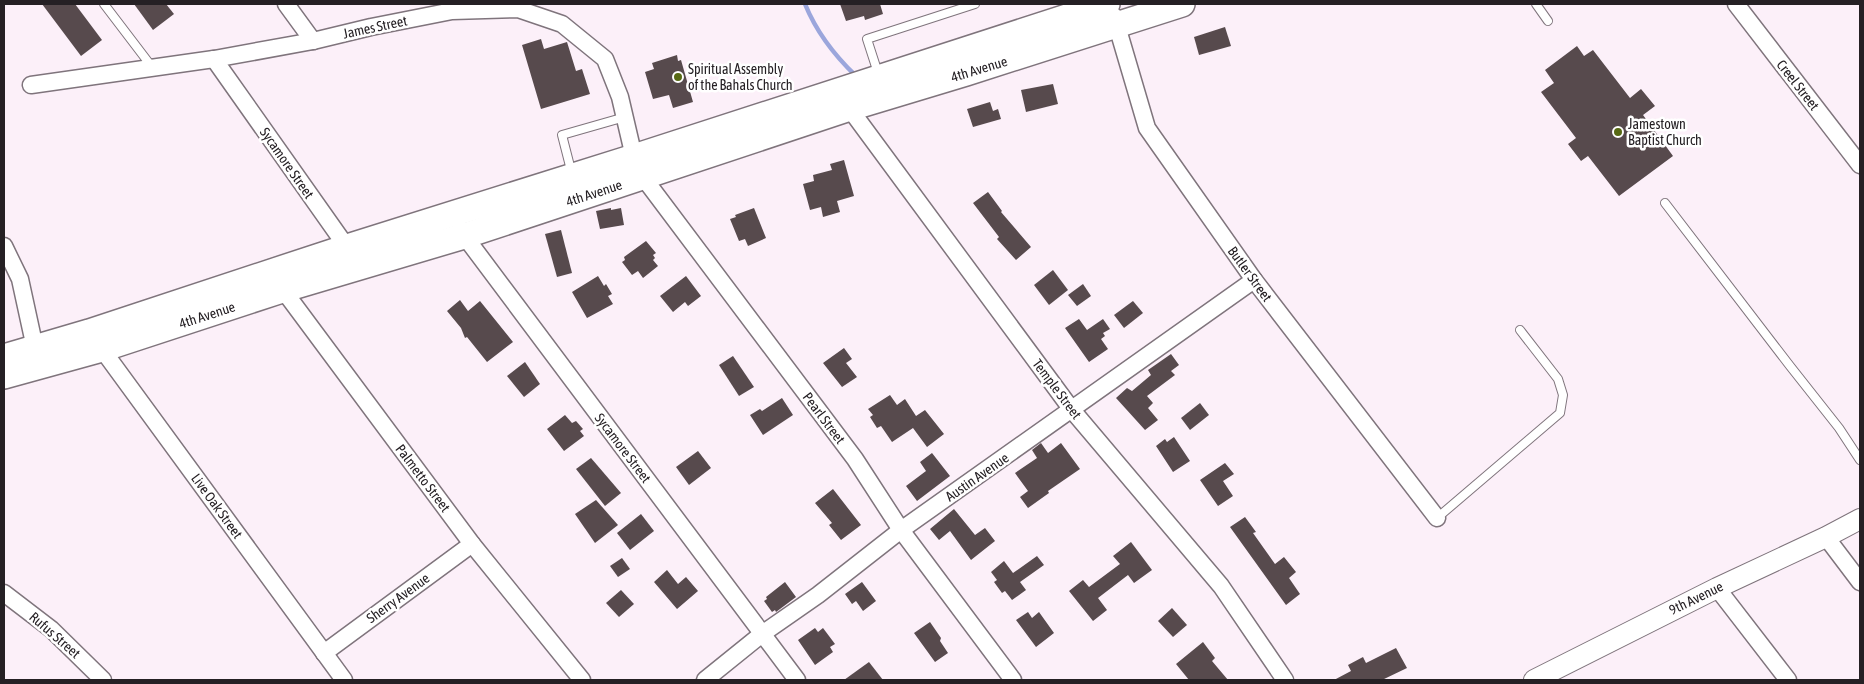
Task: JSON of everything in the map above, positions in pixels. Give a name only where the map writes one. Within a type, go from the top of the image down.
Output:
[{"type":"main road","name":"4th Avenue","points":[[844,99],[880,77],[1111,11],[1149,9],[1182,4]]},
{"type":"main road","name":"4th Avenue","points":[[353,257],[464,236],[638,167],[1111,11]]},
{"type":"main road","name":"4th Avenue","points":[[4,357],[35,357],[96,340],[353,257],[449,216],[572,177],[638,167]]},
{"type":"main road","name":"4th Avenue","points":[[4,376],[35,357]]},
{"type":"street","points":[[286,4],[313,41]]},
{"type":"street","name":"Creel Street","points":[[1736,4],[1860,165]]},
{"type":"street","name":"James Street","points":[[31,85],[214,59],[313,41],[452,11],[516,6],[562,24],[605,60],[620,97],[638,167]]},
{"type":"street","name":"Butler Street","points":[[1111,11],[1147,128],[1254,280],[1437,518]]},
{"type":"street","name":"Sycamore Street","points":[[214,59],[353,257]]},
{"type":"street","name":"Temple Street","points":[[844,99],[1072,410],[1221,586],[1285,680]]},
{"type":"street","name":"Pearl Street","points":[[638,167],[855,459],[901,530],[1013,680]]},
{"type":"street","name":"Sycamore Street","points":[[449,216],[797,680]]},
{"type":"street","points":[[4,246],[20,279],[35,357]]},
{"type":"street","name":"Austin Avenue","points":[[705,680],[762,634],[818,595],[901,530],[1254,280]]},
{"type":"street","name":"Palmetto Street","points":[[276,281],[472,544],[582,680]]},
{"type":"street","name":"Live Oak Street","points":[[96,340],[344,680]]},
{"type":"street","name":"9th Avenue","points":[[1534,680],[1860,519]]},
{"type":"street","points":[[1826,537],[1860,582]]},
{"type":"street","name":"Sherry Avenue","points":[[324,653],[472,544]]},
{"type":"street","points":[[1717,588],[1788,680]]},
{"type":"street","name":"Rufus Street","points":[[4,594],[51,629],[104,680]]},
{"type":"lane","points":[[104,4],[152,68]]},
{"type":"lane","points":[[880,77],[867,39],[976,4]]},
{"type":"lane","points":[[1536,4],[1548,21]]},
{"type":"lane","points":[[572,177],[562,135],[625,117]]},
{"type":"lane","points":[[1665,203],[1839,428],[1860,460]]},
{"type":"lane","points":[[1437,518],[1560,413],[1563,396],[1558,378],[1520,330]]},
{"type":"building","points":[[42,4],[75,4],[102,40],[81,56]]},
{"type":"building","points":[[134,4],[166,4],[174,14],[153,30]]},
{"type":"building","points":[[840,4],[880,4],[883,14],[865,20],[864,16],[846,21]]},
{"type":"building","points":[[1225,27],[1231,46],[1199,55],[1194,37]]},
{"type":"building","points":[[541,39],[544,49],[567,42],[576,71],[582,69],[590,94],[541,109],[522,45]]},
{"type":"building","points":[[1577,46],[1584,56],[1593,50],[1630,98],[1641,89],[1655,106],[1643,115],[1673,156],[1619,196],[1588,156],[1581,161],[1568,144],[1576,138],[1541,92],[1554,83],[1545,70]]},
{"type":"building","points":[[677,55],[678,61],[681,60],[693,102],[673,108],[669,95],[653,99],[645,72],[654,69],[652,63]]},
{"type":"building","points":[[1053,84],[1058,104],[1026,112],[1021,90]]},
{"type":"building","points":[[990,102],[993,111],[998,109],[1001,119],[973,127],[967,109]]},
{"type":"building","points":[[844,160],[854,196],[837,201],[840,212],[823,217],[821,207],[810,210],[803,184],[814,181],[813,175],[832,170],[830,164]]},
{"type":"building","points":[[988,192],[1001,212],[1031,247],[1016,260],[997,239],[999,237],[973,203]]},
{"type":"building","points":[[611,208],[611,210],[621,208],[624,225],[600,229],[596,211]]},
{"type":"building","points":[[754,208],[766,238],[748,246],[745,239],[739,241],[730,219],[736,217],[735,215]]},
{"type":"building","points":[[561,230],[572,273],[557,277],[545,234]]},
{"type":"building","points":[[646,241],[656,253],[653,255],[655,258],[653,260],[658,266],[643,278],[638,271],[632,275],[622,262],[625,260],[624,257]]},
{"type":"building","points":[[1053,270],[1068,290],[1049,305],[1034,285]]},
{"type":"building","points":[[598,276],[612,294],[608,296],[613,304],[587,318],[572,292]]},
{"type":"building","points":[[686,276],[701,296],[688,306],[685,302],[673,312],[660,296]]},
{"type":"building","points":[[1083,284],[1091,296],[1077,306],[1068,295]]},
{"type":"building","points":[[460,300],[468,311],[480,301],[513,342],[487,362],[467,337],[465,338],[461,328],[447,311]]},
{"type":"building","points":[[1133,301],[1143,313],[1124,328],[1114,315]]},
{"type":"building","points":[[1079,319],[1087,330],[1103,319],[1110,329],[1103,333],[1105,336],[1101,339],[1108,349],[1089,362],[1065,328]]},
{"type":"building","points":[[844,348],[852,359],[846,363],[857,377],[842,387],[823,363]]},
{"type":"building","points":[[1171,354],[1179,365],[1171,371],[1175,375],[1147,396],[1153,403],[1148,408],[1158,420],[1145,430],[1116,398],[1127,388],[1132,391],[1151,375],[1148,370]]},
{"type":"building","points":[[733,356],[754,387],[739,396],[719,365]]},
{"type":"building","points":[[525,362],[540,384],[524,397],[507,376]]},
{"type":"building","points":[[890,395],[897,405],[905,399],[916,416],[925,410],[944,434],[927,447],[913,428],[892,442],[881,426],[877,428],[870,417],[873,415],[868,409]]},
{"type":"building","points":[[782,398],[793,415],[763,435],[750,415],[760,409],[762,411]]},
{"type":"building","points":[[1200,403],[1209,415],[1190,430],[1181,418]]},
{"type":"building","points":[[565,415],[572,423],[576,421],[583,429],[580,431],[584,436],[564,451],[547,429]]},
{"type":"building","points":[[1174,437],[1190,461],[1173,472],[1156,446],[1165,439],[1167,442]]},
{"type":"building","points":[[1041,443],[1048,453],[1061,443],[1080,469],[1048,491],[1049,493],[1028,508],[1020,497],[1028,491],[1015,473],[1037,458],[1032,450]]},
{"type":"building","points":[[698,451],[711,468],[689,485],[676,467]]},
{"type":"building","points":[[932,453],[950,476],[917,501],[906,486],[926,471],[920,462]]},
{"type":"building","points":[[591,458],[621,493],[605,506],[576,469]]},
{"type":"building","points":[[1225,463],[1234,474],[1223,481],[1233,496],[1218,506],[1200,480]]},
{"type":"building","points":[[833,489],[861,525],[841,540],[829,525],[832,523],[815,503]]},
{"type":"building","points":[[596,500],[618,525],[595,543],[575,514]]},
{"type":"building","points":[[954,509],[975,535],[985,528],[995,541],[971,560],[950,531],[939,540],[930,529]]},
{"type":"building","points":[[641,514],[654,531],[630,550],[617,533]]},
{"type":"building","points":[[1245,517],[1256,532],[1253,533],[1275,564],[1284,557],[1296,572],[1289,578],[1300,594],[1286,605],[1230,527]]},
{"type":"building","points":[[1131,542],[1152,570],[1134,583],[1128,575],[1098,598],[1107,610],[1093,621],[1069,591],[1083,580],[1089,587],[1120,564],[1113,556]]},
{"type":"building","points":[[1037,556],[1044,565],[1020,582],[1026,590],[1012,600],[1005,591],[1002,593],[994,582],[997,580],[991,572],[1004,561],[1013,573]]},
{"type":"building","points":[[622,558],[630,569],[618,577],[610,566]]},
{"type":"building","points":[[667,570],[678,584],[686,577],[698,591],[677,609],[654,582]]},
{"type":"building","points":[[785,582],[796,597],[776,612],[775,610],[772,612],[764,601],[767,599],[766,597]]},
{"type":"building","points":[[862,582],[876,601],[863,611],[856,601],[852,604],[845,594]]},
{"type":"building","points":[[621,590],[634,604],[619,617],[606,603]]},
{"type":"building","points":[[1172,608],[1187,625],[1173,637],[1158,621]]},
{"type":"building","points":[[1028,612],[1032,618],[1039,612],[1054,633],[1036,647],[1016,620]]},
{"type":"building","points":[[930,622],[948,653],[935,662],[914,633]]},
{"type":"building","points":[[815,628],[818,632],[823,628],[835,644],[830,647],[833,652],[815,665],[798,640]]},
{"type":"building","points":[[1203,642],[1215,658],[1212,661],[1228,680],[1189,680],[1176,664]]},
{"type":"building","points":[[1396,648],[1407,668],[1382,680],[1334,680],[1351,671],[1348,665],[1363,657],[1366,663]]},
{"type":"building","points":[[869,662],[883,680],[844,680]]},
{"type":"waterway","points":[[805,4],[827,43],[856,76]]},
{"type":"place","name":"Spiritual Assembly of the Bahals Church","points":[[678,77]]},
{"type":"place","name":"Jamestown Baptist Church","points":[[1618,132]]}]
